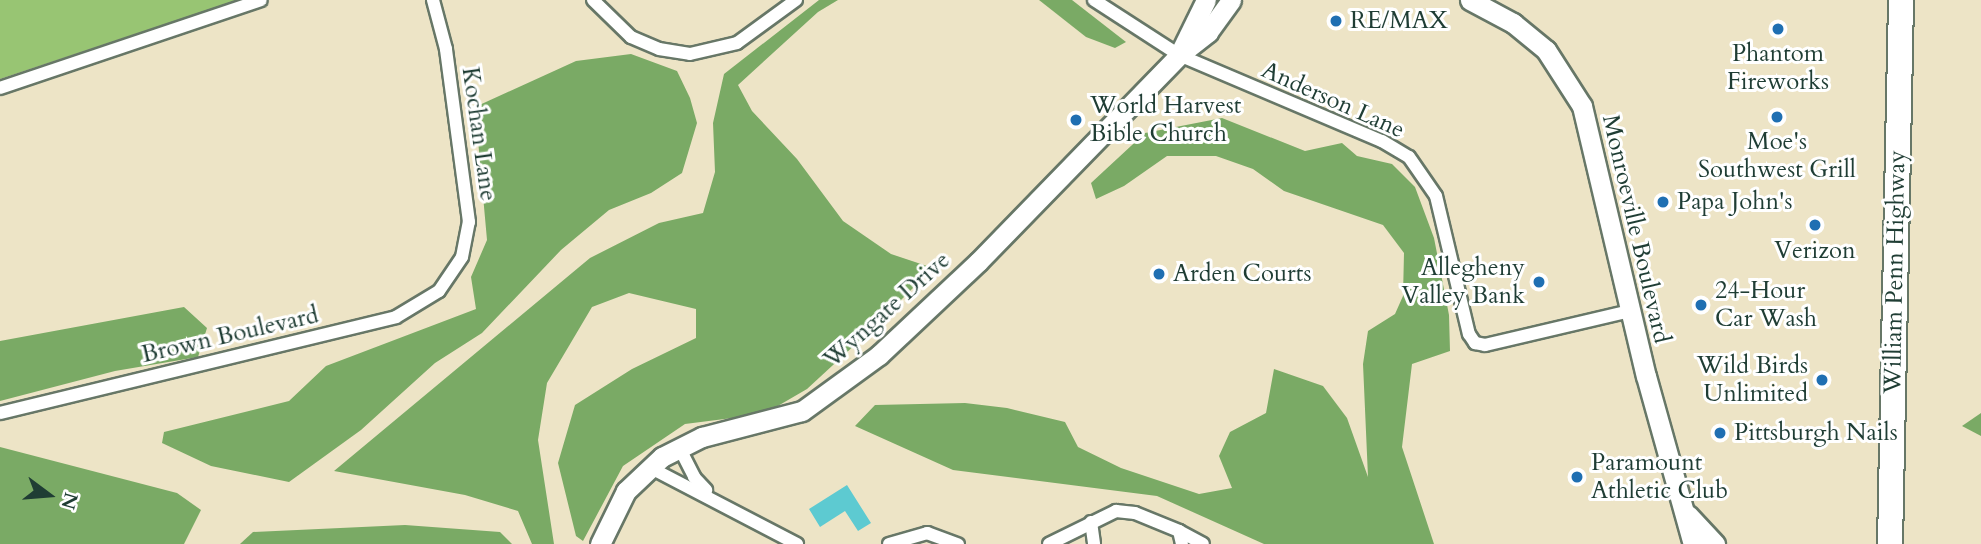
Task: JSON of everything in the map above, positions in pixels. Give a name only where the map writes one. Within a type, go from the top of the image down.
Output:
[{"type":"highway","name":"William Penn Highway","points":[[1890,544],[1901,0]]},
{"type":"street","points":[[0,88],[261,0]]},
{"type":"street","name":"Kochan Lane","points":[[433,0],[446,49],[470,222],[455,272]]},
{"type":"street","points":[[593,0],[631,37],[659,49],[690,54],[737,43],[796,0]]},
{"type":"street","points":[[1094,0],[1179,55]]},
{"type":"street","name":"Wyngate Drive","points":[[1179,55],[1206,0]]},
{"type":"street","name":"Wyngate Drive","points":[[600,544],[614,509],[649,467],[679,447],[802,411],[845,382],[978,262],[1179,55],[1208,32],[1231,0]]},
{"type":"street","name":"Monroeville Boulevard","points":[[1470,0],[1536,41],[1576,93],[1595,146],[1630,311],[1688,514],[1705,540],[1723,544]]},
{"type":"street","name":"Anderson Lane","points":[[1179,55],[1382,141],[1409,157],[1430,185],[1441,212],[1469,334],[1475,343],[1485,345],[1630,311]]},
{"type":"street","name":"Brown Boulevard","points":[[0,413],[396,317],[439,291],[455,272]]},
{"type":"street","points":[[679,447],[694,477],[714,498]]},
{"type":"street","points":[[649,467],[714,498],[797,544]]},
{"type":"street","points":[[1049,544],[1091,522],[1124,511],[1180,538],[1203,544]]},
{"type":"street","points":[[1091,522],[1094,544]]},
{"type":"street","points":[[889,544],[927,533],[958,544]]},
{"type":"green space","points":[[0,0],[238,0],[0,79]]},
{"type":"green space","points":[[819,0],[838,0],[818,12],[738,85],[752,111],[797,159],[843,221],[891,254],[933,268],[871,330],[807,389],[764,414],[685,424],[623,466],[583,541],[576,536],[558,463],[575,405],[632,369],[696,338],[696,309],[629,293],[592,307],[547,383],[538,440],[554,544],[532,544],[518,511],[465,495],[334,471],[590,258],[659,223],[703,213],[715,172],[713,123],[724,74]]},
{"type":"green space","points":[[1039,0],[1072,0],[1126,42],[1115,48],[1086,37]]},
{"type":"green space","points":[[631,54],[677,71],[690,98],[697,123],[682,173],[651,193],[609,210],[561,250],[482,333],[435,363],[361,430],[289,482],[211,466],[162,443],[164,432],[289,401],[326,366],[476,309],[471,277],[487,240],[475,107],[576,61]]},
{"type":"green space","points":[[1222,118],[1305,151],[1342,143],[1357,156],[1392,164],[1415,187],[1434,238],[1449,315],[1450,351],[1412,364],[1402,447],[1434,544],[1264,544],[1157,496],[953,470],[855,426],[875,405],[965,403],[1007,408],[1065,422],[1078,447],[1121,468],[1199,494],[1232,488],[1219,456],[1230,432],[1266,413],[1274,369],[1323,386],[1347,418],[1368,477],[1363,364],[1368,331],[1395,314],[1403,296],[1404,253],[1383,225],[1284,191],[1253,169],[1216,156],[1167,156],[1124,186],[1096,199],[1091,183],[1145,133]]},
{"type":"green space","points":[[184,307],[207,328],[198,357],[115,371],[0,401],[0,341]]},
{"type":"green space","points":[[1981,413],[1981,436],[1962,426]]},
{"type":"green space","points":[[0,447],[177,493],[201,510],[184,544],[0,544]]},
{"type":"green space","points":[[405,525],[500,532],[512,544],[240,544],[253,532]]},
{"type":"water","points":[[847,485],[871,523],[858,531],[845,511],[820,527],[809,509]]},
{"type":"place","name":"RE/MAX","points":[[1336,21]]},
{"type":"place","name":"Phantom Fireworks","points":[[1778,29]]},
{"type":"place","name":"Moe's Southwest Grill","points":[[1777,117]]},
{"type":"place","name":"World Harvest Bible Church","points":[[1076,120]]},
{"type":"place","name":"Papa John's","points":[[1663,202]]},
{"type":"place","name":"Verizon","points":[[1815,225]]},
{"type":"place","name":"Arden Courts","points":[[1159,274]]},
{"type":"place","name":"Allegheny Valley Bank","points":[[1539,282]]},
{"type":"place","name":"24-Hour Car Wash","points":[[1701,305]]},
{"type":"place","name":"Wild Birds Unlimited","points":[[1822,380]]},
{"type":"place","name":"Pittsburgh Nails","points":[[1720,433]]},
{"type":"place","name":"Paramount Athletic Club","points":[[1577,477]]}]
